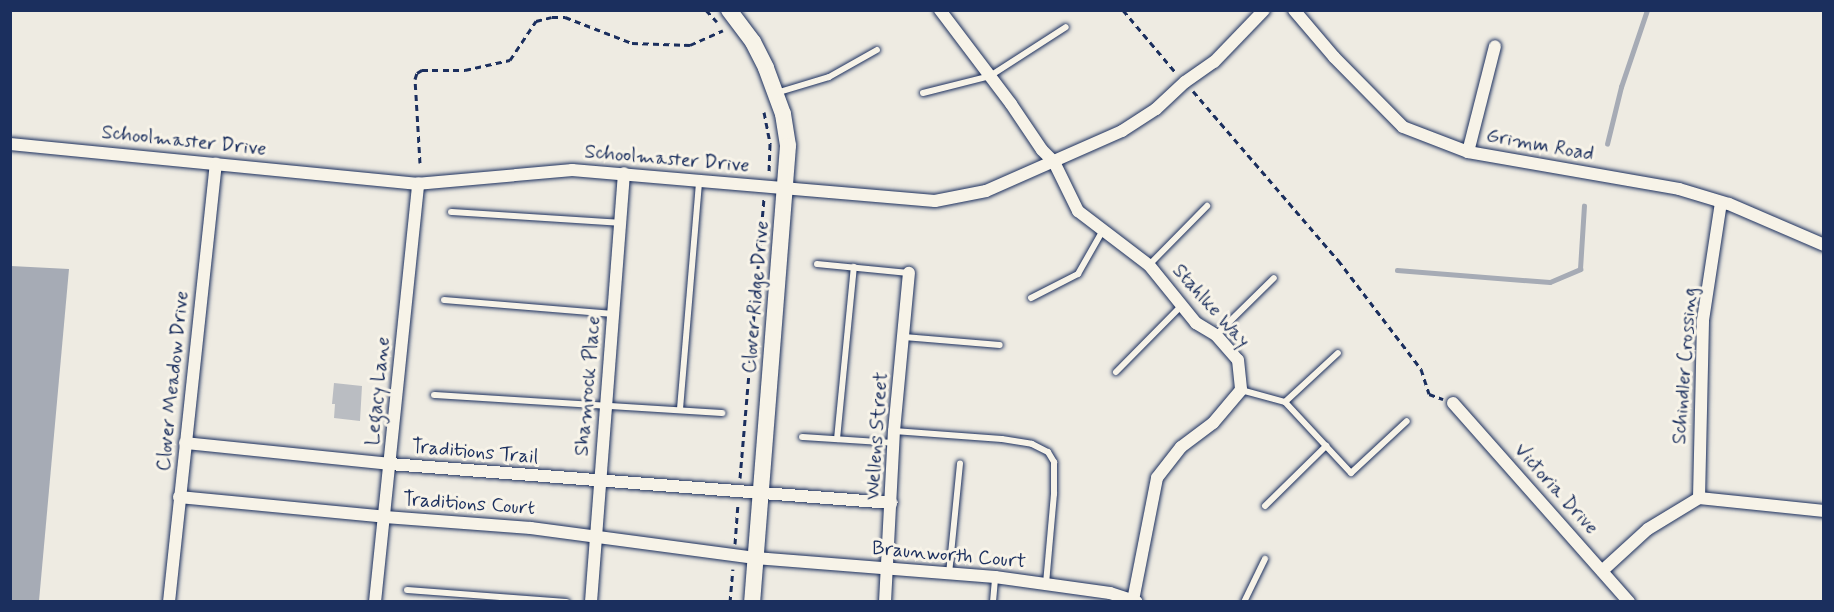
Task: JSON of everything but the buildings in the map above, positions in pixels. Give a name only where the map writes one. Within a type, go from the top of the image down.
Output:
[{"type":"street","name":"Clover Ridge Drive","points":[[729,10],[753,42],[776,93],[783,114],[788,146],[752,602]]},
{"type":"street","name":"Stahlke Way","points":[[940,10],[1042,150],[1054,162],[1078,212],[1149,265],[1196,323],[1216,335],[1238,360],[1241,390]]},
{"type":"street","name":"Schoolmaster Drive","points":[[10,144],[418,183],[572,170],[935,201],[986,191],[1054,162],[1142,119],[1185,82],[1214,62],[1264,10]]},
{"type":"street","name":"Grimm Road","points":[[1294,10],[1334,57],[1403,127],[1468,152],[1680,189],[1721,202],[1824,245]]},
{"type":"street","points":[[1468,152],[1495,46]]},
{"type":"street","name":"Clover Meadow Drive","points":[[169,602],[216,164]]},
{"type":"street","name":"Shamrock Place","points":[[591,602],[624,174]]},
{"type":"street","name":"Legacy Lane","points":[[375,602],[418,183]]},
{"type":"street","name":"Schindler Crossing","points":[[1699,498],[1704,320],[1721,202]]},
{"type":"street","name":"Wellens Street","points":[[885,602],[894,437],[909,273]]},
{"type":"street","points":[[1135,601],[1157,478],[1181,447],[1213,423],[1241,390]]},
{"type":"street","name":"Victoria Drive","points":[[1453,403],[1629,602]]},
{"type":"street","name":"Traditions Trail","points":[[185,443],[599,482],[761,492]]},
{"type":"street","points":[[761,492],[891,503]]},
{"type":"street","name":"Traditions Court","points":[[179,496],[595,535],[755,558]]},
{"type":"street","points":[[1602,571],[1648,529],[1699,498],[1824,511]]},
{"type":"street","name":"Braunworth Court","points":[[755,558],[995,577],[1046,583],[1135,601]]},
{"type":"lane","points":[[923,93],[990,76],[1066,27]]},
{"type":"lane","points":[[776,93],[829,77],[877,50]]},
{"type":"lane","points":[[680,409],[699,182]]},
{"type":"lane","points":[[1149,265],[1207,206]]},
{"type":"lane","points":[[451,212],[620,224]]},
{"type":"lane","points":[[1031,298],[1078,274],[1103,230]]},
{"type":"lane","points":[[818,264],[909,273]]},
{"type":"lane","points":[[837,440],[854,267]]},
{"type":"lane","points":[[1216,335],[1274,278]]},
{"type":"lane","points":[[444,300],[613,314]]},
{"type":"lane","points":[[1116,372],[1181,306]]},
{"type":"lane","points":[[904,337],[1000,345]]},
{"type":"lane","points":[[1285,402],[1338,353]]},
{"type":"lane","points":[[1241,390],[1285,402],[1351,473],[1407,421]]},
{"type":"lane","points":[[434,394],[722,413]]},
{"type":"lane","points":[[802,437],[837,440],[894,437],[1002,440],[1032,444],[1048,452],[1054,462],[1054,472],[1046,583]]},
{"type":"lane","points":[[1265,506],[1326,446]]},
{"type":"lane","points":[[949,574],[960,464]]},
{"type":"lane","points":[[1244,602],[1265,559]]},
{"type":"lane","points":[[993,602],[995,577]]},
{"type":"lane","points":[[407,590],[567,602]]},
{"type":"path","points":[[706,10],[727,34]]},
{"type":"path","points":[[1123,10],[1338,260],[1421,369],[1429,394],[1453,403]]},
{"type":"path","points":[[420,163],[415,79],[417,73],[422,70],[465,70],[510,60],[536,21],[552,17],[565,17],[632,43],[690,45],[723,30]]},
{"type":"path","points":[[764,110],[770,144],[769,172]]},
{"type":"path","points":[[740,484],[764,197]]},
{"type":"path","points":[[734,550],[739,495]]},
{"type":"path","points":[[730,602],[733,561]]},
{"type":"shaded area","points":[[11,266],[69,269],[39,601],[11,601]]},
{"type":"waterway","points":[[1607,144],[1621,87],[1647,10]]},
{"type":"waterway","points":[[1397,270],[1550,282],[1580,269],[1584,206]]}]
